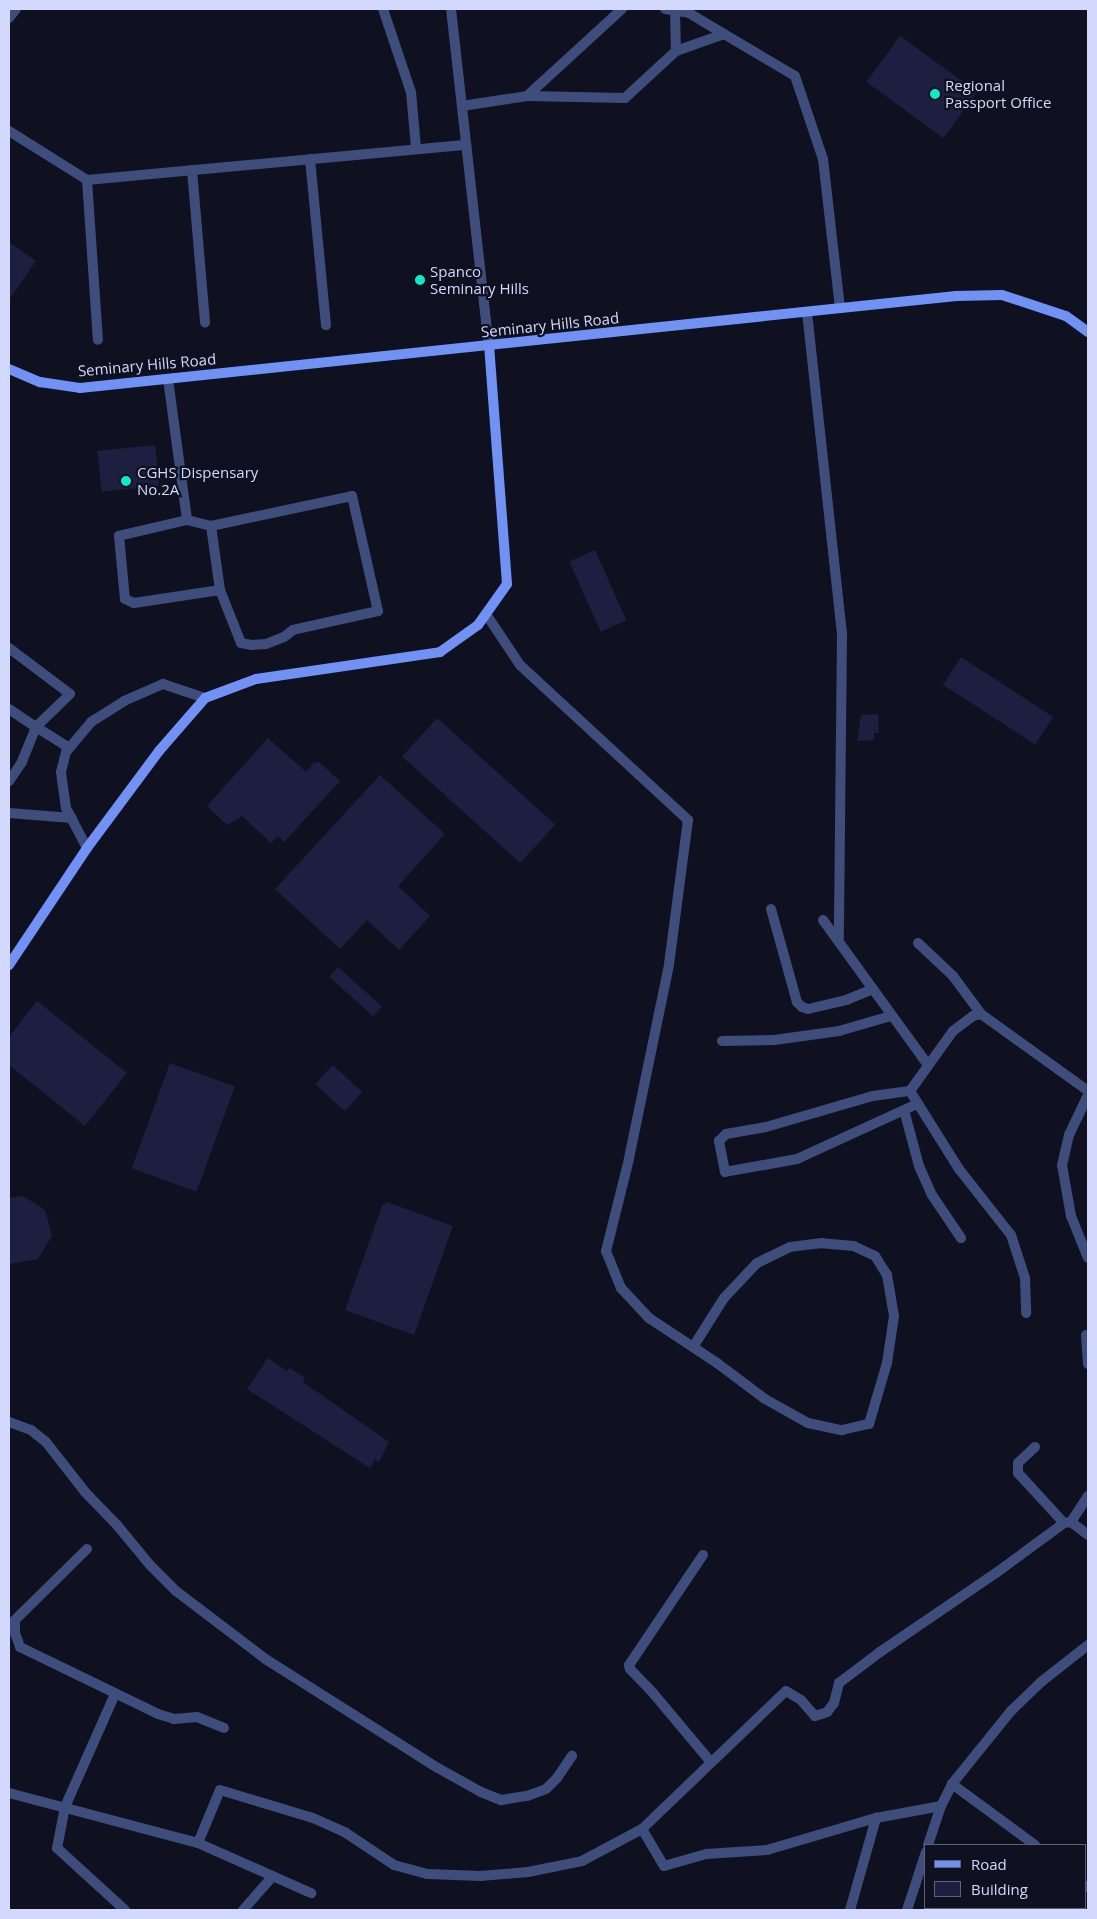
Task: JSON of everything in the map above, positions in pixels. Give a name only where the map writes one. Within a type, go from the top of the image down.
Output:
[{"type":"street","points":[[9,18],[16,9]]},
{"type":"street","points":[[383,9],[411,92],[416,148]]},
{"type":"street","points":[[9,965],[87,848],[159,751],[205,698],[256,678],[440,652],[478,625],[507,584],[489,346],[451,9]]},
{"type":"street","points":[[527,96],[622,9]]},
{"type":"street","points":[[676,51],[670,10],[689,13],[795,76],[823,159],[840,308]]},
{"type":"street","points":[[462,106],[527,96],[625,98],[676,51],[724,34]]},
{"type":"street","points":[[9,131],[87,180],[416,148],[466,145]]},
{"type":"street","points":[[310,159],[326,326]]},
{"type":"street","points":[[192,170],[205,322]]},
{"type":"street","points":[[87,180],[98,340]]},
{"type":"street","name":"Seminary Hills Road","points":[[9,369],[40,382],[80,388],[956,296],[1002,296],[1066,316],[1088,332]]},
{"type":"street","points":[[807,312],[842,635],[839,941]]},
{"type":"street","points":[[168,379],[187,520]]},
{"type":"street","points":[[211,526],[220,590],[241,643],[252,645],[266,644],[284,638],[293,630],[378,611],[352,496],[211,526],[187,520],[119,536],[125,598],[134,603],[220,590]]},
{"type":"street","points":[[486,614],[520,665],[688,820],[669,965],[629,1159],[606,1251],[621,1288],[649,1318],[693,1347],[765,1400],[808,1423],[842,1430],[869,1424],[887,1363],[894,1316],[887,1275],[875,1256],[854,1246],[822,1242],[790,1247],[756,1263],[724,1298],[693,1347]]},
{"type":"street","points":[[9,648],[70,694],[36,727],[22,762],[9,782]]},
{"type":"street","points":[[87,848],[66,808],[61,772],[66,752],[69,748],[91,722],[124,701],[163,684],[205,698]]},
{"type":"street","points":[[9,709],[69,748]]},
{"type":"street","points":[[9,813],[72,818]]},
{"type":"street","points":[[771,909],[797,1002],[802,1007],[808,1009],[846,1000],[873,990]]},
{"type":"street","points":[[823,920],[928,1066]]},
{"type":"street","points":[[918,943],[954,976],[981,1014],[1088,1091]]},
{"type":"street","points":[[916,1104],[797,1159],[725,1172],[719,1141],[726,1134],[766,1127],[873,1096],[910,1090],[952,1031],[973,1016],[981,1014]]},
{"type":"street","points":[[722,1041],[774,1040],[839,1031],[891,1016]]},
{"type":"street","points":[[910,1090],[916,1104],[959,1169],[1011,1236],[1025,1278],[1026,1313]]},
{"type":"street","points":[[1088,1095],[1069,1135],[1062,1165],[1072,1216],[1088,1258]]},
{"type":"street","points":[[904,1110],[919,1166],[932,1195],[961,1238]]},
{"type":"street","points":[[1086,1335],[1088,1364]]},
{"type":"street","points":[[9,1422],[31,1430],[46,1442],[85,1492],[150,1565],[176,1591],[267,1660],[438,1768],[481,1792],[501,1800],[526,1796],[546,1789],[557,1778],[572,1756]]},
{"type":"street","points":[[1035,1447],[1018,1464],[1018,1473],[1068,1522],[1088,1535]]},
{"type":"street","points":[[198,1843],[220,1790],[313,1818],[346,1833],[394,1865],[428,1874],[480,1876],[528,1872],[582,1861],[642,1829],[710,1761],[786,1691],[801,1700],[815,1716],[827,1712],[834,1703],[839,1683],[880,1652],[1068,1522],[1088,1496]]},
{"type":"street","points":[[87,1549],[15,1620],[12,1629],[20,1647],[114,1694],[164,1716],[174,1718],[197,1716],[224,1728]]},
{"type":"street","points":[[703,1555],[629,1665],[710,1761]]},
{"type":"street","points":[[928,1844],[941,1806],[952,1784],[1010,1711],[1041,1682],[1088,1645]]},
{"type":"street","points":[[114,1694],[65,1807],[58,1848],[125,1910]]},
{"type":"street","points":[[952,1784],[1034,1844]]},
{"type":"street","points":[[9,1792],[198,1843],[311,1893]]},
{"type":"street","points":[[642,1829],[664,1866],[706,1854],[767,1850],[876,1818],[941,1806]]},
{"type":"street","points":[[850,1910],[876,1818]]},
{"type":"street","points":[[907,1910],[924,1858]]},
{"type":"street","points":[[243,1910],[273,1876]]},
{"type":"building","points":[[900,36],[977,92],[943,138],[866,82]]},
{"type":"building","points":[[9,242],[36,261],[9,300]]},
{"type":"building","points":[[155,445],[159,486],[102,492],[97,451]]},
{"type":"building","points":[[595,550],[626,620],[601,632],[569,561]]},
{"type":"building","points":[[961,657],[1053,717],[1035,745],[943,685]]},
{"type":"building","points":[[878,714],[879,733],[874,733],[874,740],[857,741],[861,715]]},
{"type":"building","points":[[437,718],[555,824],[520,863],[402,757]]},
{"type":"building","points":[[268,738],[306,772],[314,763],[319,762],[340,781],[284,842],[278,836],[271,843],[242,816],[227,825],[207,806]]},
{"type":"building","points":[[380,775],[445,834],[398,886],[430,916],[399,950],[367,920],[340,949],[275,889]]},
{"type":"building","points":[[338,967],[382,1006],[373,1016],[329,977]]},
{"type":"building","points":[[37,1001],[127,1073],[85,1126],[9,1065],[9,1037]]},
{"type":"building","points":[[170,1063],[235,1087],[197,1192],[132,1168]]},
{"type":"building","points":[[333,1065],[362,1092],[345,1111],[315,1084]]},
{"type":"building","points":[[23,1196],[45,1210],[52,1236],[38,1259],[9,1264],[9,1198]]},
{"type":"building","points":[[387,1202],[453,1226],[414,1335],[345,1310],[382,1206]]},
{"type":"building","points":[[268,1358],[287,1371],[290,1368],[305,1378],[303,1382],[389,1442],[379,1462],[375,1459],[370,1468],[247,1389]]},
{"type":"place","name":"Regional Passport Office","points":[[935,94]]},
{"type":"place","name":"Spanco Seminary Hills","points":[[420,280]]},
{"type":"place","name":"CGHS Dispensary No.2A","points":[[126,481]]}]
